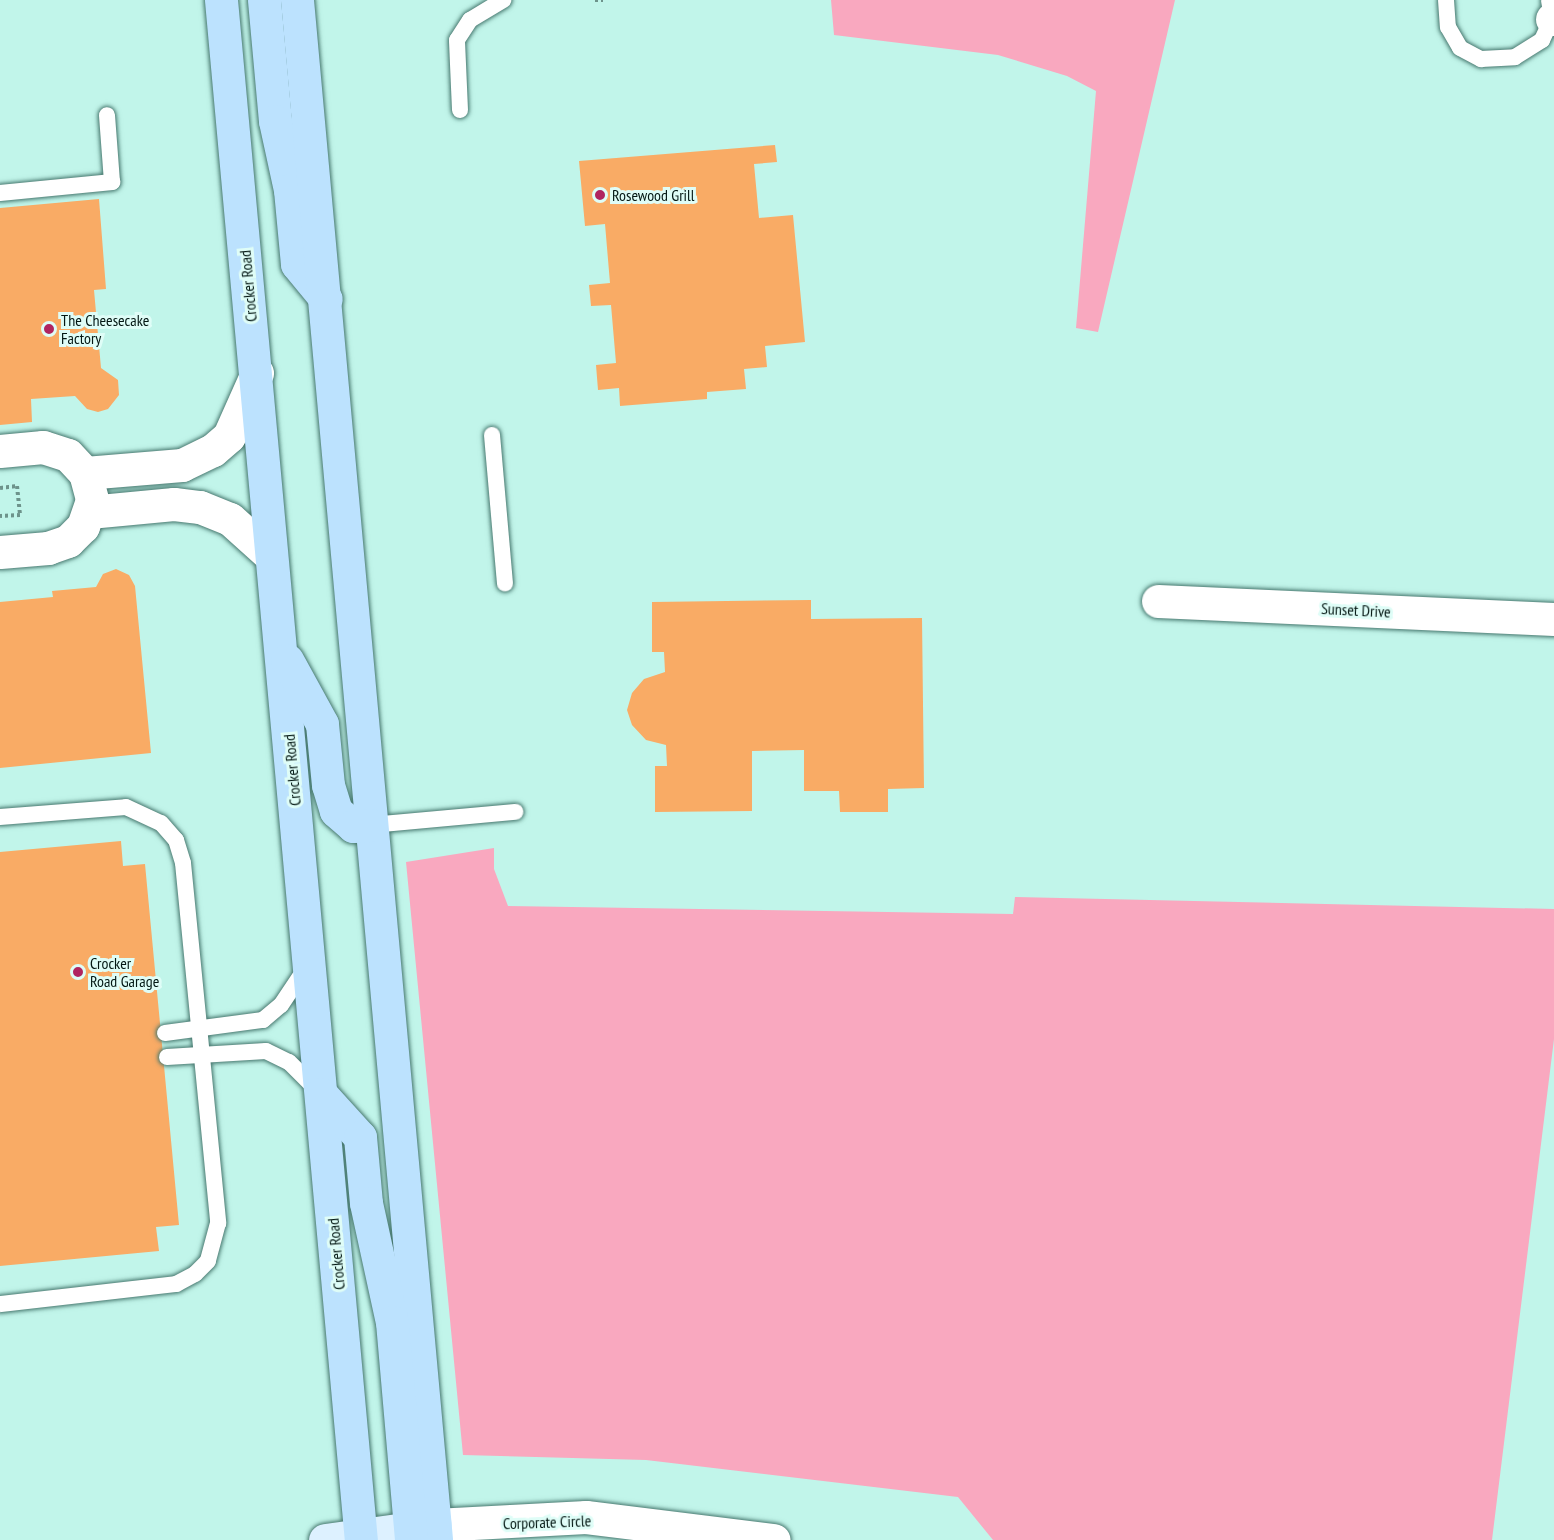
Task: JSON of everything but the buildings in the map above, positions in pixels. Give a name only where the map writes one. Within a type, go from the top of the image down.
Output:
[{"type":"main road","name":"Crocker Road","points":[[221,0],[361,1538]]},
{"type":"main road","points":[[264,0],[274,121],[290,190],[297,264],[326,299]]},
{"type":"main road","points":[[297,0],[326,299],[371,825],[423,1533]]},
{"type":"main road","points":[[280,647],[322,724],[328,785],[336,811],[353,826],[371,825]]},
{"type":"main road","points":[[321,1094],[360,1137],[366,1203],[392,1322],[423,1533]]},
{"type":"street","points":[[85,473],[182,465],[213,450],[234,427],[256,373]]},
{"type":"street","points":[[0,451],[53,449],[74,459],[85,473],[91,490],[89,512],[83,526],[58,545],[0,552]]},
{"type":"street","points":[[89,512],[174,504],[200,507],[230,519],[271,556]]},
{"type":"street","name":"Sunset Drive","points":[[1158,601],[1554,619]]},
{"type":"street","name":"Corporate Circle","points":[[423,1533],[586,1518],[644,1534],[701,1530],[774,1540]]},
{"type":"street","points":[[325,1540],[423,1533]]},
{"type":"lane","points":[[460,110],[458,40],[470,20],[503,0]]},
{"type":"lane","points":[[1446,0],[1448,27],[1460,48],[1481,59],[1515,57],[1542,40],[1551,12]]},
{"type":"lane","points":[[0,193],[112,182],[107,115]]},
{"type":"lane","points":[[492,435],[505,583]]},
{"type":"lane","points":[[0,817],[126,807],[150,816],[170,831],[183,863],[218,1223],[212,1253],[202,1269],[187,1280],[163,1287],[0,1304]]},
{"type":"lane","points":[[371,825],[514,812]]},
{"type":"lane","points":[[165,1033],[247,1024],[270,1017],[309,963]]},
{"type":"lane","points":[[167,1057],[249,1049],[273,1053],[289,1062],[321,1094]]},
{"type":"path","points":[[595,0],[603,0]]},
{"type":"path","points":[[0,488],[18,486],[20,514],[0,516]]},
{"type":"shaded area","points":[[831,0],[1175,0],[1098,332],[1076,328],[1096,91],[1067,76],[998,55],[834,35]]},
{"type":"shaded area","points":[[494,848],[494,869],[508,906],[1013,914],[1015,897],[1554,909],[1554,1039],[1492,1540],[993,1540],[958,1497],[646,1460],[463,1455],[406,862]]},
{"type":"place","name":"Rosewood Grill","points":[[600,195]]},
{"type":"place","name":"The Cheesecake Factory","points":[[49,329]]},
{"type":"place","name":"Crocker Road Garage","points":[[78,972]]}]
